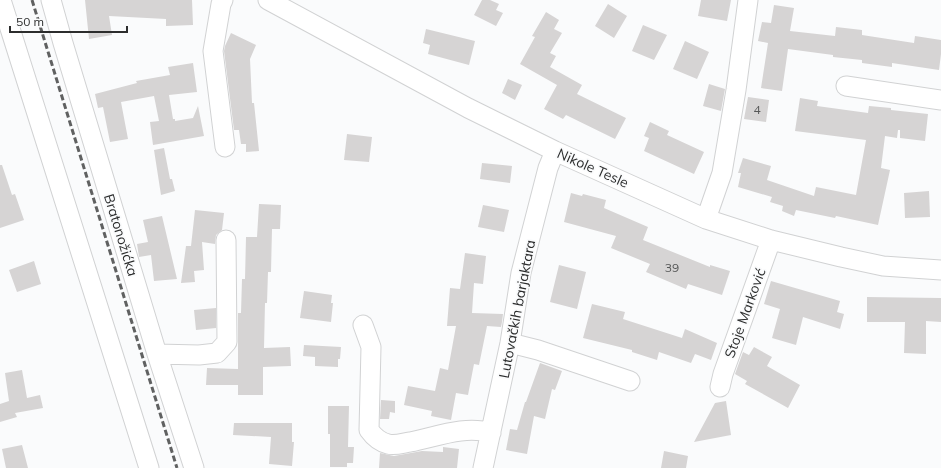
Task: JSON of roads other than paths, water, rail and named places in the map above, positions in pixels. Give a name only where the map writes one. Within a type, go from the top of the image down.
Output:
[{"type":"street","points":[[2,0],[149,468]]},
{"type":"street","name":"Bratonožićka","points":[[51,0],[157,354],[194,468]]},
{"type":"street","points":[[223,0],[221,4],[213,52],[225,147]]},
{"type":"street","name":"Nikole Tesle","points":[[268,0],[468,108],[555,151],[706,219],[771,240],[841,257],[883,266],[941,270]]},
{"type":"street","points":[[706,219],[722,173],[736,90],[748,0]]},
{"type":"street","points":[[846,86],[941,100]]},
{"type":"street","name":"Lutovačkih barjaktara","points":[[483,468],[510,343],[521,273],[548,168],[555,151]]},
{"type":"street","points":[[157,354],[199,355],[217,353],[227,342],[226,240]]},
{"type":"street","name":"Stoje Marković","points":[[720,387],[723,374],[771,240]]},
{"type":"street","points":[[363,325],[371,347],[369,430],[378,440],[383,443],[393,445],[445,434],[471,431],[491,433]]},
{"type":"street","points":[[510,343],[538,350],[630,382]]},
{"type":"railway","points":[[32,0],[177,468]]}]
